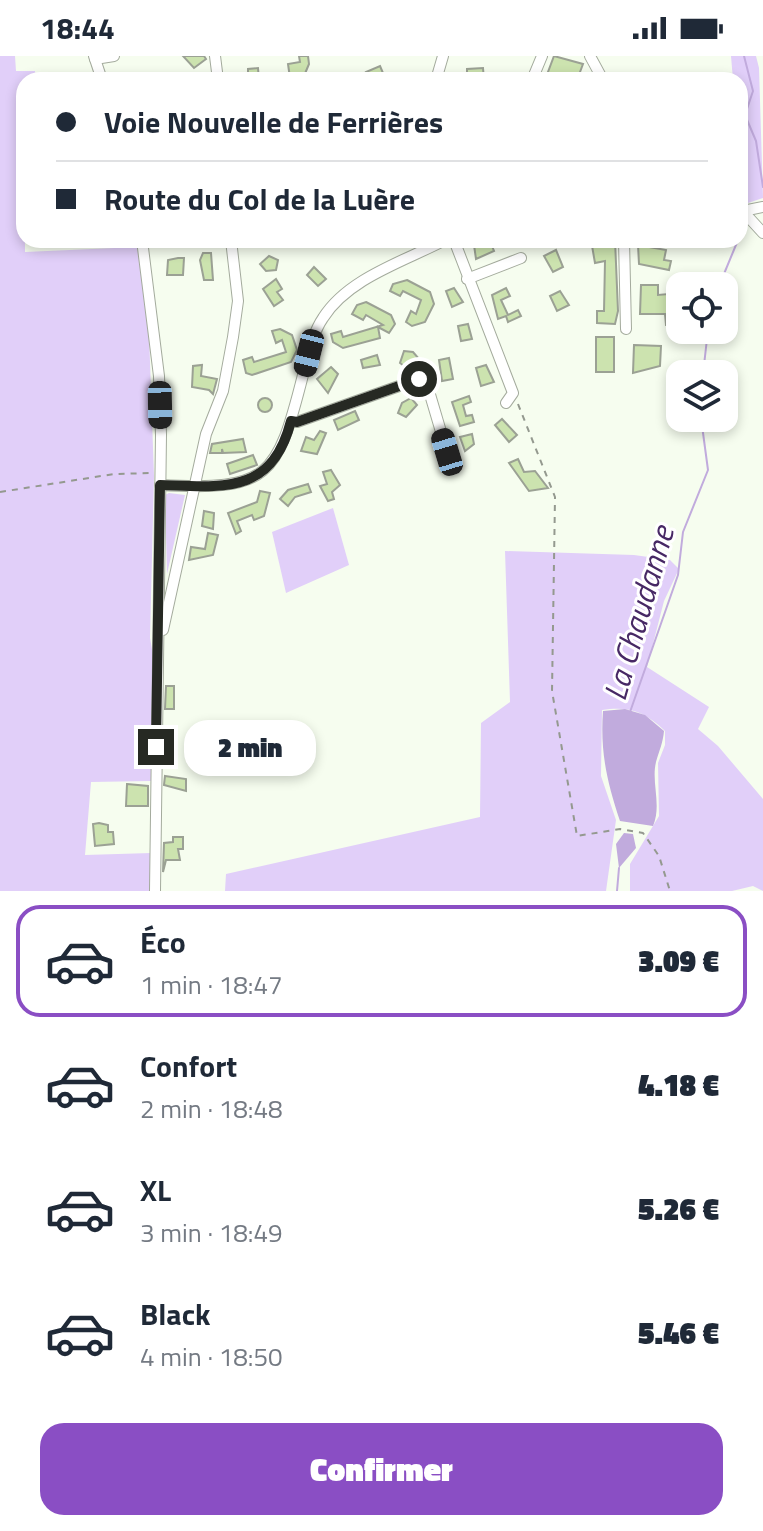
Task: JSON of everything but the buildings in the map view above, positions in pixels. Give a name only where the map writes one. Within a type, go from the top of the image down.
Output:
[{"type":"street","points":[[95,57],[114,56]]},
{"type":"street","points":[[750,210],[761,230]]},
{"type":"street","points":[[143,248],[159,376],[155,891]]},
{"type":"street","points":[[158,664],[206,434],[223,391],[233,337],[238,301],[232,248]]},
{"type":"street","points":[[160,485],[233,485],[263,473],[277,458],[322,318],[337,300],[372,276],[429,248]]},
{"type":"street","points":[[457,248],[513,393],[506,403]]},
{"type":"street","points":[[624,248],[626,329]]},
{"type":"street","points":[[467,279],[521,258]]},
{"type":"street","points":[[291,421],[297,422],[419,379],[426,381],[447,452]]},
{"type":"street","points":[[159,585],[174,580]]},
{"type":"path","points":[[513,393],[555,497],[552,691],[577,836],[620,829],[643,833],[659,856],[670,891]]},
{"type":"path","points":[[0,492],[114,474],[160,472]]},
{"type":"shaded area","points":[[0,56],[15,56],[16,71],[35,72],[16,72],[16,248],[25,248],[25,252],[137,248],[148,305],[154,476],[150,638],[155,666],[151,781],[91,782],[85,855],[151,853],[151,891],[0,891]]},
{"type":"shaded area","points":[[731,56],[756,56],[759,68],[763,198],[748,203],[748,72],[732,72]]},
{"type":"shaded area","points":[[165,495],[185,495],[167,574]]},
{"type":"shaded area","points":[[333,508],[349,565],[286,593],[272,532]]},
{"type":"shaded area","points":[[505,551],[634,555],[670,560],[679,569],[664,601],[647,667],[709,707],[698,729],[718,746],[763,799],[763,891],[753,886],[732,891],[630,891],[630,864],[659,816],[658,763],[665,745],[665,731],[644,715],[621,709],[602,710],[601,776],[616,820],[606,891],[225,891],[226,874],[480,817],[481,723],[510,702]]},
{"type":"shaded area","points":[[625,709],[645,715],[664,731],[655,770],[657,810],[653,826],[620,821],[608,780],[603,711]]},
{"type":"shaded area","points":[[624,833],[633,834],[636,848],[619,868],[616,844]]},
{"type":"waterway","name":"La Chaudanne","points":[[744,56],[753,91],[748,106]]},
{"type":"waterway","name":"La Chaudanne","points":[[748,122],[756,141],[763,187]]},
{"type":"waterway","name":"La Chaudanne","points":[[725,272],[735,248]]},
{"type":"waterway","name":"La Chaudanne","points":[[705,360],[706,344]]},
{"type":"waterway","name":"La Chaudanne","points":[[630,712],[678,575],[683,532],[708,470],[703,432]]},
{"type":"waterway","name":"La Chaudanne","points":[[617,891],[619,868]]},
{"type":"route","points":[[156,747],[160,485],[233,485],[250,480],[263,473],[277,458],[291,421],[297,422],[419,379]]}]
